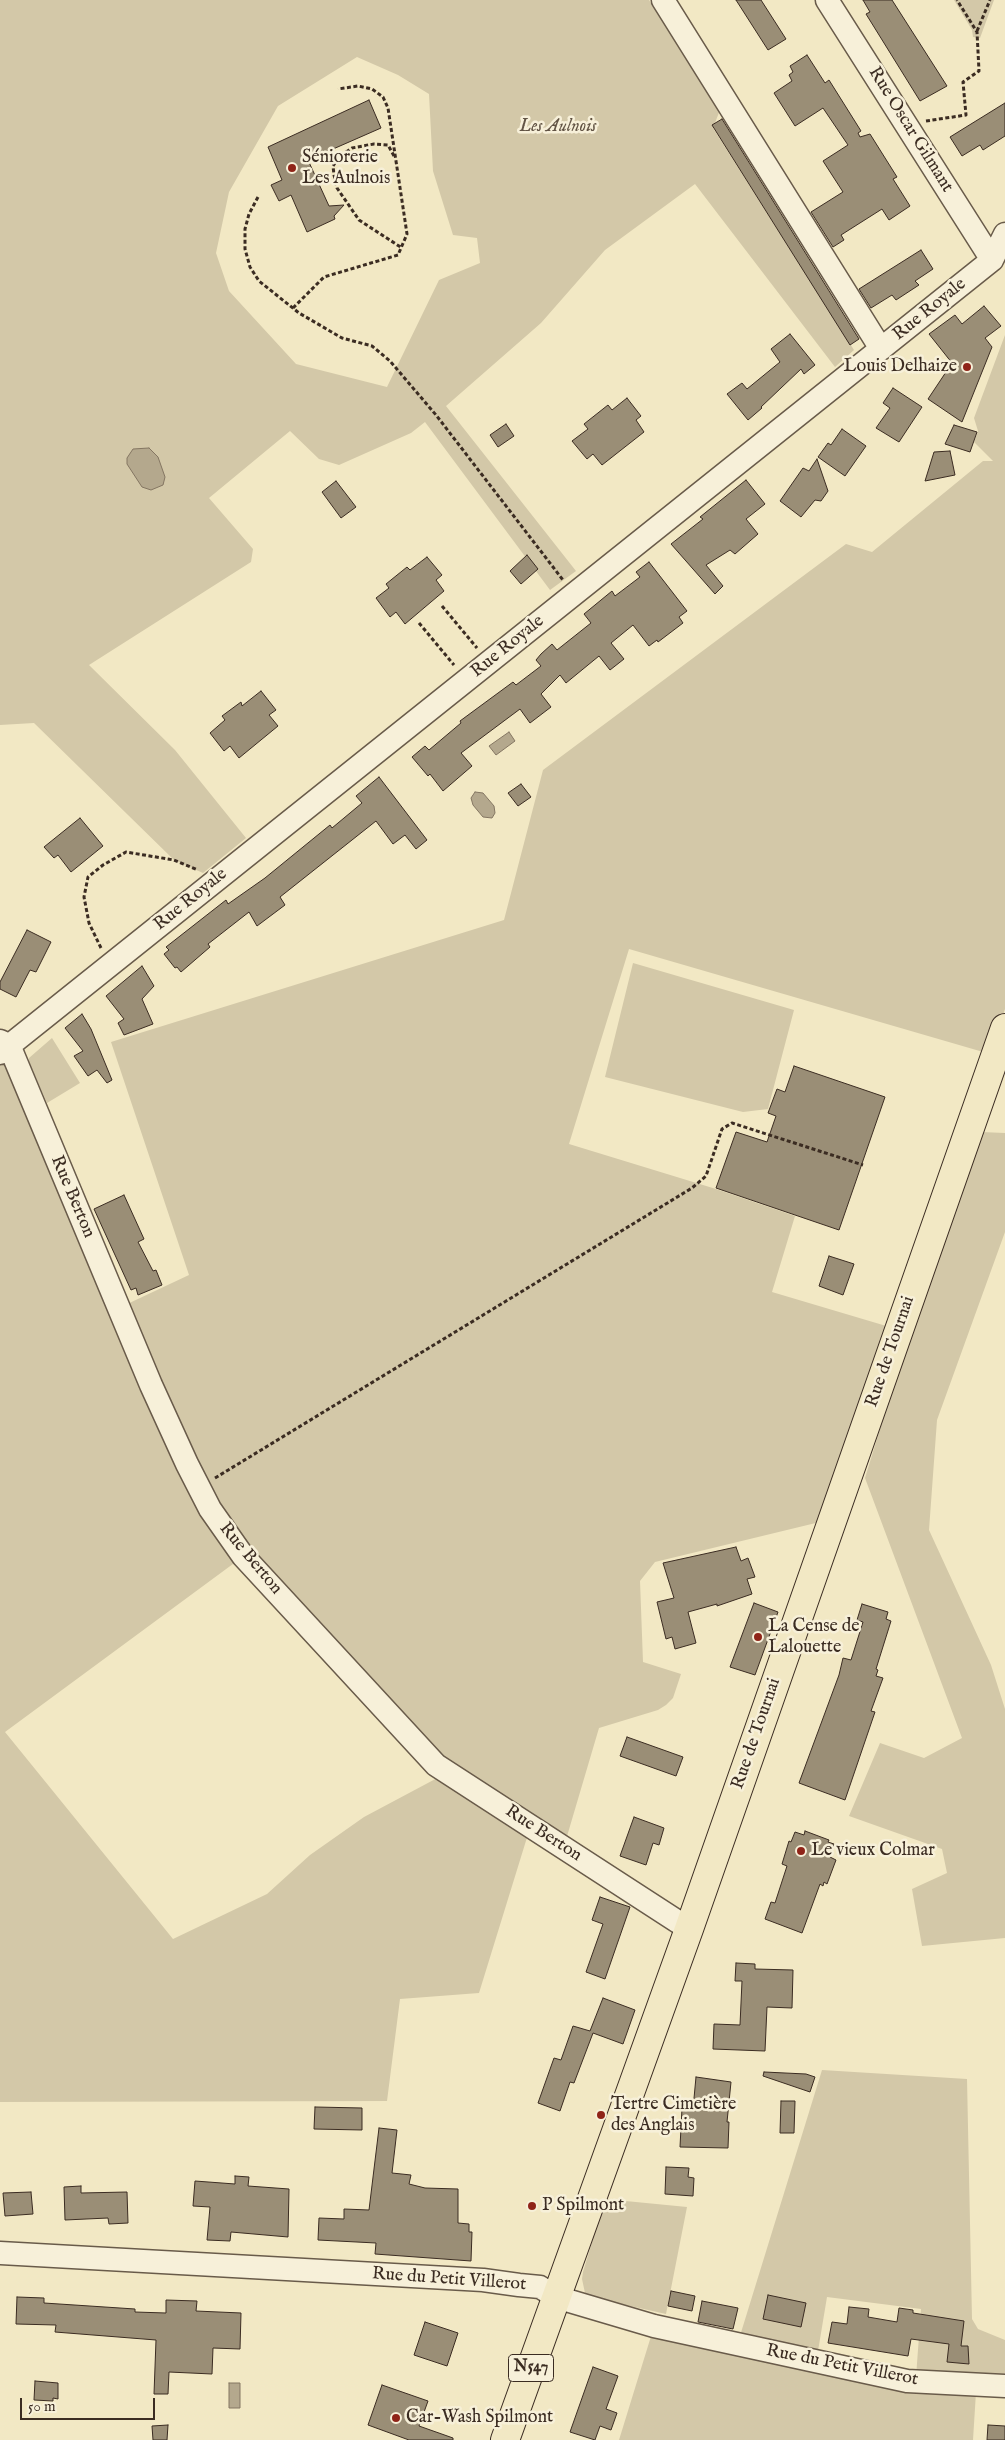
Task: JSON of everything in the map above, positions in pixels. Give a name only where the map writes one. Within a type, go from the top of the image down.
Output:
[{"type":"main road","name":"Rue de Tournai","points":[[556,2297],[689,1929],[1005,1028]]},
{"type":"main road","name":"N547","points":[[505,2440],[556,2297]]},
{"type":"street","points":[[663,0],[881,349]]},
{"type":"street","name":"Rue Oscar Gilmant","points":[[827,0],[906,124],[999,263]]},
{"type":"street","name":"Rue Royale","points":[[3,1046],[111,964],[881,349],[999,263],[1005,234]]},
{"type":"street","name":"Rue Berton","points":[[3,1046],[151,1386],[199,1487],[219,1523],[243,1556],[436,1765],[689,1929]]},
{"type":"street","name":"Rue du Petit Villerot","points":[[0,2253],[483,2280],[540,2287],[556,2297],[654,2326],[907,2381],[1005,2386]]},
{"type":"path","points":[[958,0],[977,32]]},
{"type":"path","points":[[906,124],[966,115],[963,82],[979,71],[977,32],[990,0]]},
{"type":"path","points":[[292,308],[324,277],[335,272],[398,255],[407,234],[388,108],[383,97],[372,89],[358,86],[338,89]]},
{"type":"path","points":[[395,158],[388,145],[374,144],[352,148],[340,156],[333,166],[337,188],[359,220],[402,248]]},
{"type":"path","points":[[258,197],[249,214],[245,229],[245,249],[250,267],[259,281],[292,308],[342,338],[372,346],[390,361],[442,423],[574,594]]},
{"type":"path","points":[[442,606],[488,663]]},
{"type":"path","points":[[419,623],[466,680]]},
{"type":"path","points":[[111,964],[93,935],[84,897],[88,877],[103,865],[126,852],[174,860],[216,880]]},
{"type":"path","points":[[199,1487],[692,1188],[706,1176],[722,1129],[732,1122],[863,1165]]},
{"type":"green space","name":"Les Aulnois","points":[[0,0],[649,0],[720,110],[713,128],[854,350],[835,367],[695,184],[605,250],[541,323],[446,406],[576,571],[550,590],[425,422],[411,433],[339,465],[319,459],[290,431],[209,498],[253,549],[251,562],[89,665],[175,750],[246,838],[203,873],[174,860],[34,723],[0,725]],"holes":[[[357,57],[398,75],[429,94],[433,171],[453,235],[477,238],[480,263],[439,280],[387,387],[296,364],[229,291],[216,253],[229,192],[278,106]]]},
{"type":"green space","points":[[954,0],[994,0],[980,38],[973,37],[972,30]]},
{"type":"green space","points":[[1005,335],[1005,1009],[990,1054],[629,949],[569,1144],[716,1189],[795,1216],[772,1292],[893,1328],[824,1521],[655,1562],[640,1581],[643,1662],[681,1674],[673,1698],[666,1705],[658,1710],[599,1728],[565,1843],[445,1764],[246,1551],[213,1505],[123,1306],[189,1275],[111,1042],[504,920],[543,770],[846,544],[872,552],[983,461],[993,461],[974,442],[978,431],[974,418]]},
{"type":"green space","points":[[633,963],[794,1010],[768,1109],[743,1112],[605,1077]]},
{"type":"green space","points":[[52,1038],[80,1083],[47,1103],[29,1058]]},
{"type":"green space","points":[[5,1056],[237,1561],[5,1732],[173,1939],[267,1894],[310,1855],[364,1817],[441,1776],[529,1831],[479,1993],[400,1999],[387,2101],[0,2102],[0,1060]]},
{"type":"green space","points":[[981,1132],[1005,1133],[1005,1232],[937,1420],[929,1530],[991,1665],[1005,1709],[1005,1938],[922,1946],[912,1889],[947,1873],[942,1849],[849,1816],[880,1743],[924,1758],[962,1738],[865,1478],[899,1367]]},
{"type":"green space","points":[[822,2070],[967,2079],[972,2319],[978,2329],[1005,2340],[1005,2380],[916,2377],[921,2309],[827,2297],[817,2357],[739,2339]]},
{"type":"green space","points":[[605,2199],[687,2207],[666,2314],[590,2297],[585,2293],[582,2279],[583,2272]]},
{"type":"green space","points":[[652,2333],[976,2392],[973,2440],[619,2440]]},
{"type":"shaded area","points":[[149,448],[158,457],[165,477],[163,485],[151,490],[142,487],[127,464],[127,458],[133,449]]},
{"type":"shaded area","points":[[509,732],[515,741],[496,755],[489,746]]},
{"type":"shaded area","points":[[475,792],[483,793],[494,806],[495,813],[492,818],[483,817],[473,805],[471,798]]},
{"type":"shaded area","points":[[229,2383],[240,2383],[240,2408],[229,2408]]},
{"type":"building","points":[[736,0],[761,0],[786,39],[768,50]]},
{"type":"building","points":[[863,0],[892,0],[947,86],[920,101],[866,14],[870,12]]},
{"type":"building","points":[[807,55],[825,83],[829,80],[861,131],[858,133],[860,137],[870,134],[897,177],[893,179],[910,206],[889,220],[882,209],[841,235],[844,240],[833,247],[811,212],[843,192],[823,161],[848,145],[823,108],[795,126],[774,93],[792,81],[789,75],[793,72],[790,66]]},
{"type":"building","name":"Séniorerie Les Aulnois","points":[[369,100],[381,128],[308,160],[329,206],[344,205],[334,216],[335,219],[307,232],[291,195],[279,201],[271,185],[282,180],[268,147]]},
{"type":"building","points":[[1005,103],[1005,136],[983,150],[980,145],[962,156],[950,137]]},
{"type":"building","points":[[722,119],[859,339],[850,345],[712,125]]},
{"type":"building","points":[[921,250],[933,269],[915,281],[919,285],[896,300],[892,295],[871,308],[859,289]]},
{"type":"building","name":"Louis Delhaize","points":[[984,306],[1001,326],[985,338],[992,347],[962,422],[928,399],[952,363],[929,334],[955,315],[962,324]]},
{"type":"building","points":[[790,334],[815,365],[804,374],[801,369],[748,420],[727,394],[742,383],[747,389],[780,362],[771,349]]},
{"type":"building","points":[[893,388],[922,407],[899,442],[876,428],[890,408],[883,403]]},
{"type":"building","points":[[627,398],[641,416],[636,420],[644,432],[602,465],[593,454],[587,459],[572,441],[588,429],[584,424],[608,405],[612,410]]},
{"type":"building","points":[[506,424],[514,436],[498,447],[490,435]]},
{"type":"building","points":[[954,425],[977,432],[970,452],[945,444]]},
{"type":"building","points":[[842,429],[866,446],[845,476],[818,457],[828,443],[831,445]]},
{"type":"building","points":[[950,451],[955,475],[925,481],[934,452]]},
{"type":"building","points":[[817,459],[828,491],[821,501],[815,500],[801,517],[780,501],[803,468],[809,471]]},
{"type":"building","points":[[746,480],[765,504],[746,519],[758,534],[735,554],[730,550],[706,565],[723,586],[715,594],[671,544],[703,519],[700,517]]},
{"type":"building","points":[[336,481],[356,507],[341,518],[322,492]]},
{"type":"building","points":[[527,555],[538,569],[521,584],[510,571]]},
{"type":"building","points":[[427,557],[442,575],[436,580],[444,591],[405,624],[396,612],[390,617],[376,598],[389,588],[386,584],[407,567],[410,570]]},
{"type":"building","points":[[649,562],[687,611],[679,617],[683,623],[658,642],[657,640],[649,646],[633,625],[611,643],[624,659],[610,670],[599,656],[566,683],[560,675],[541,694],[551,707],[530,723],[520,709],[461,753],[472,766],[443,791],[430,774],[428,776],[412,757],[425,746],[429,750],[461,723],[460,721],[513,682],[516,685],[541,666],[536,660],[541,654],[552,644],[557,650],[591,623],[584,614],[612,591],[615,596],[640,577],[636,572]]},
{"type":"building","points":[[261,691],[276,710],[269,715],[278,726],[239,758],[230,746],[224,751],[210,733],[225,720],[222,716],[241,702],[242,706]]},
{"type":"building","points":[[379,777],[427,840],[416,849],[405,835],[393,844],[376,821],[280,897],[285,905],[257,926],[249,912],[208,944],[210,947],[181,972],[177,967],[175,968],[164,954],[169,950],[166,947],[226,900],[228,904],[265,878],[330,825],[332,828],[362,803],[356,796]]},
{"type":"building","points":[[521,784],[531,797],[518,806],[508,793]]},
{"type":"building","points":[[80,818],[103,846],[71,872],[58,855],[54,858],[44,847]]},
{"type":"building","points":[[27,930],[51,942],[36,972],[30,970],[16,997],[0,989],[0,982]]},
{"type":"building","points":[[142,966],[154,986],[142,999],[153,1024],[124,1035],[118,1023],[124,1019],[106,996]]},
{"type":"building","points":[[82,1014],[91,1029],[112,1080],[107,1083],[97,1070],[88,1076],[74,1056],[83,1051],[65,1028]]},
{"type":"building","points":[[794,1066],[885,1097],[839,1230],[716,1188],[736,1132],[767,1142],[776,1116],[768,1113],[777,1089],[785,1092]]},
{"type":"building","points":[[124,1195],[144,1239],[138,1242],[153,1271],[156,1270],[162,1285],[138,1295],[136,1288],[131,1290],[94,1209]]},
{"type":"building","points":[[829,1256],[854,1264],[843,1295],[819,1286]]},
{"type":"building","points":[[736,1547],[741,1561],[748,1558],[755,1577],[747,1579],[752,1594],[717,1606],[717,1604],[688,1612],[696,1643],[675,1649],[672,1637],[666,1639],[657,1602],[674,1598],[663,1563]]},
{"type":"building","points":[[754,1603],[778,1612],[755,1675],[730,1667]]},
{"type":"building","points":[[862,1604],[888,1612],[886,1619],[891,1621],[876,1669],[878,1670],[876,1676],[883,1678],[871,1711],[875,1712],[845,1800],[799,1783],[839,1675],[843,1658],[851,1660],[863,1622],[857,1620]]},
{"type":"building","points":[[627,1737],[683,1757],[676,1776],[620,1756]]},
{"type":"building","points":[[634,1817],[664,1828],[659,1845],[653,1843],[646,1865],[620,1856]]},
{"type":"building","points":[[805,1831],[829,1840],[828,1842],[834,1844],[830,1857],[836,1860],[827,1884],[824,1882],[823,1886],[820,1884],[802,1933],[765,1919],[771,1902],[775,1903],[787,1866],[782,1864],[789,1841],[791,1842],[795,1832],[804,1835]]},
{"type":"building","points":[[600,1897],[630,1907],[605,1979],[586,1972],[603,1924],[592,1920]]},
{"type":"building","points":[[736,1963],[755,1964],[755,1969],[793,1970],[792,2008],[767,2007],[765,2051],[713,2049],[714,2024],[740,2025],[742,1981],[735,1981]]},
{"type":"building","points":[[603,1998],[635,2010],[623,2044],[593,2033],[574,2083],[570,2082],[560,2111],[538,2103],[554,2058],[561,2060],[573,2026],[590,2031]]},
{"type":"building","points":[[764,2072],[806,2074],[815,2077],[810,2092],[763,2076]]},
{"type":"building","points":[[696,2077],[731,2082],[727,2122],[729,2122],[728,2148],[680,2147],[682,2108],[693,2109]]},
{"type":"building","points":[[781,2101],[795,2101],[794,2133],[780,2133]]},
{"type":"building","points":[[315,2107],[362,2108],[362,2130],[314,2129]]},
{"type":"building","points":[[379,2128],[397,2130],[392,2173],[411,2175],[409,2184],[425,2188],[458,2189],[458,2223],[469,2224],[469,2232],[472,2232],[471,2261],[375,2254],[376,2243],[318,2240],[319,2218],[344,2219],[344,2209],[369,2210]]},
{"type":"building","points":[[666,2167],[689,2168],[688,2177],[694,2178],[693,2196],[665,2194]]},
{"type":"building","points":[[235,2176],[249,2177],[248,2186],[289,2189],[288,2237],[231,2232],[230,2241],[207,2240],[210,2207],[193,2206],[195,2181],[235,2184]]},
{"type":"building","points":[[81,2186],[81,2193],[127,2192],[128,2223],[109,2224],[108,2218],[65,2220],[64,2187]]},
{"type":"building","points":[[31,2192],[33,2214],[5,2216],[3,2193]]},
{"type":"building","points":[[671,2291],[695,2296],[692,2311],[668,2306]]},
{"type":"building","points":[[768,2295],[806,2303],[801,2327],[763,2319]]},
{"type":"building","points":[[17,2297],[44,2298],[44,2303],[135,2309],[135,2312],[166,2313],[166,2300],[197,2301],[196,2311],[241,2313],[240,2349],[213,2348],[212,2374],[169,2372],[168,2394],[154,2394],[156,2340],[55,2332],[56,2325],[16,2324]]},
{"type":"building","points":[[702,2301],[738,2308],[733,2329],[698,2322]]},
{"type":"building","points":[[849,2307],[869,2309],[868,2317],[897,2322],[899,2308],[913,2310],[913,2313],[964,2321],[961,2346],[968,2346],[969,2364],[947,2362],[949,2344],[911,2339],[908,2356],[828,2343],[832,2322],[847,2324]]},
{"type":"building","points":[[425,2322],[458,2333],[447,2366],[414,2355]]},
{"type":"building","points":[[593,2367],[618,2376],[606,2409],[617,2413],[611,2430],[600,2426],[595,2440],[570,2432]]},
{"type":"building","points":[[35,2381],[58,2383],[58,2399],[53,2398],[53,2401],[34,2400]]},
{"type":"building","name":"Car-Wash Spilmont","points":[[382,2385],[428,2401],[419,2426],[453,2438],[453,2440],[409,2440],[368,2425]]},
{"type":"building","points":[[168,2425],[167,2440],[153,2440],[152,2426]]},
{"type":"building","points":[[988,2425],[1005,2426],[1005,2440],[987,2440]]},
{"type":"place","name":"Séniorerie Les Aulnois","points":[[292,168]]},
{"type":"place","name":"Louis Delhaize","points":[[967,367]]},
{"type":"place","name":"La Cense de Lalouette","points":[[758,1637]]},
{"type":"place","name":"Le vieux Colmar","points":[[801,1851]]},
{"type":"place","name":"Tertre Cimetière des Anglais","points":[[601,2115]]},
{"type":"place","name":"P Spilmont","points":[[532,2206]]},
{"type":"place","name":"Car-Wash Spilmont","points":[[396,2418]]}]
